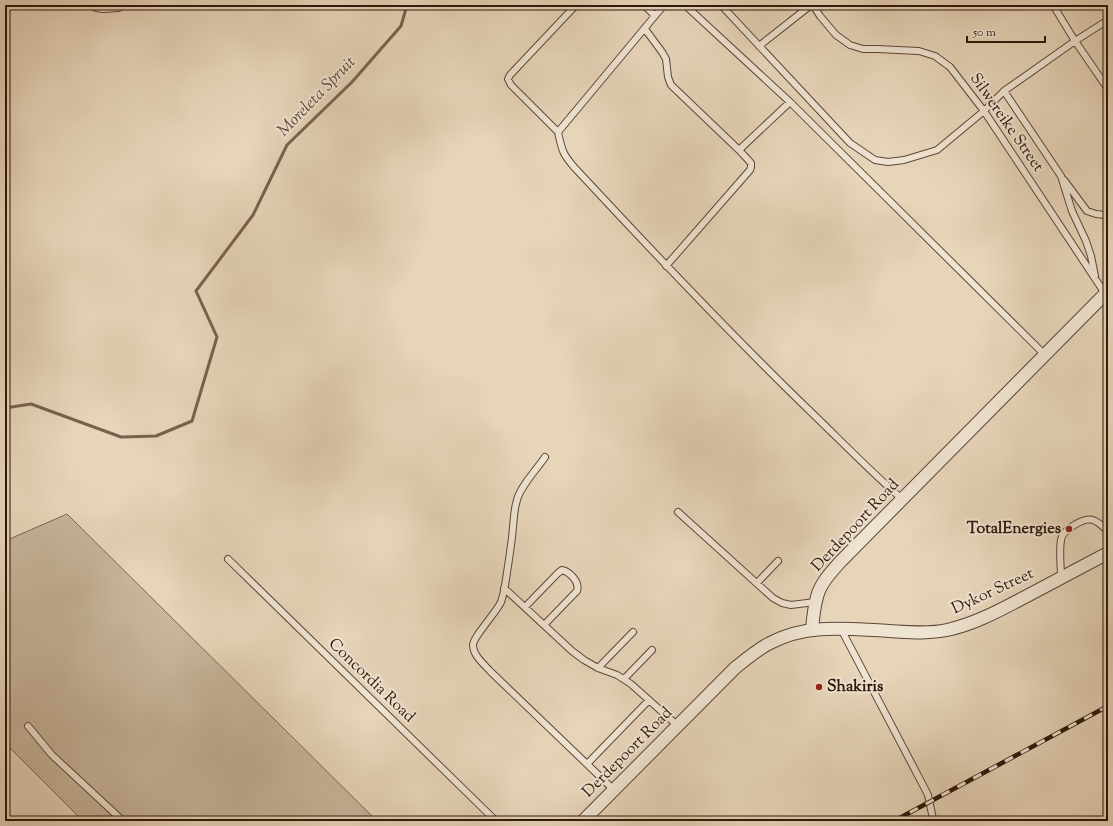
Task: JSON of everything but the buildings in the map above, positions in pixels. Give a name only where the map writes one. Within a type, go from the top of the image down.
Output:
[{"type":"street","points":[[97,5],[118,5]]},
{"type":"street","name":"Derdepoort Road","points":[[584,821],[735,668],[752,654],[770,643],[790,634],[812,629],[815,602],[818,594],[824,582],[840,562],[1107,294]]},
{"type":"street","name":"Dykor Street","points":[[812,629],[841,628],[916,633],[948,630],[989,615],[1108,553]]},
{"type":"lane","points":[[576,5],[510,75],[508,79],[511,85],[558,132],[565,157],[666,266],[767,369],[881,481],[902,499]]},
{"type":"lane","points":[[644,5],[655,16]]},
{"type":"lane","points":[[558,132],[664,5]]},
{"type":"lane","points":[[685,5],[790,102],[1045,355]]},
{"type":"lane","points":[[721,5],[850,143],[875,160],[888,162],[904,160],[937,150],[984,111],[1004,91],[1075,41],[1108,20]]},
{"type":"lane","points":[[759,46],[812,5]]},
{"type":"lane","name":"Silwereike Street","points":[[812,5],[836,35],[850,46],[863,49],[919,51],[935,56],[950,68],[984,111],[1107,294]]},
{"type":"lane","points":[[1053,5],[1075,41],[1108,89]]},
{"type":"lane","points":[[645,29],[666,59],[668,77],[671,85],[739,150],[751,164],[750,170],[666,266]]},
{"type":"lane","points":[[1004,91],[1061,176],[1087,211],[1096,214],[1108,214]]},
{"type":"lane","points":[[739,150],[790,102]]},
{"type":"lane","points":[[1061,176],[1072,211],[1086,241],[1096,279]]},
{"type":"lane","points":[[545,457],[523,486],[517,499],[504,588],[500,603],[473,643],[473,647],[480,660],[491,672],[614,790]]},
{"type":"lane","points":[[678,512],[773,598],[782,603],[791,605],[815,602]]},
{"type":"lane","points":[[1061,578],[1061,539],[1063,533],[1085,520],[1091,519],[1108,531]]},
{"type":"lane","name":"Concordia Road","points":[[228,559],[496,821]]},
{"type":"lane","points":[[757,583],[778,561]]},
{"type":"lane","points":[[525,607],[558,573],[562,570],[566,571],[579,586],[577,591],[544,625]]},
{"type":"lane","points":[[504,588],[572,651],[598,668],[624,679],[678,726]]},
{"type":"lane","points":[[841,628],[925,789],[930,802],[934,819],[933,821]]},
{"type":"lane","points":[[598,668],[633,632]]},
{"type":"lane","points":[[624,679],[652,650]]},
{"type":"lane","points":[[587,764],[649,700]]},
{"type":"lane","points":[[28,726],[57,760],[123,821]]},
{"type":"shaded area","points":[[67,514],[377,821],[83,821],[5,743],[5,541]]},
{"type":"waterway","name":"Moreleta Spruit","points":[[5,408],[31,404],[121,437],[156,436],[192,421],[217,337],[196,291],[253,215],[287,145],[352,82],[401,26],[407,5]]},
{"type":"railway","points":[[894,821],[1108,706]]},
{"type":"place","name":"TotalEnergies","points":[[1069,529]]},
{"type":"place","name":"Shakiris","points":[[819,687]]}]
